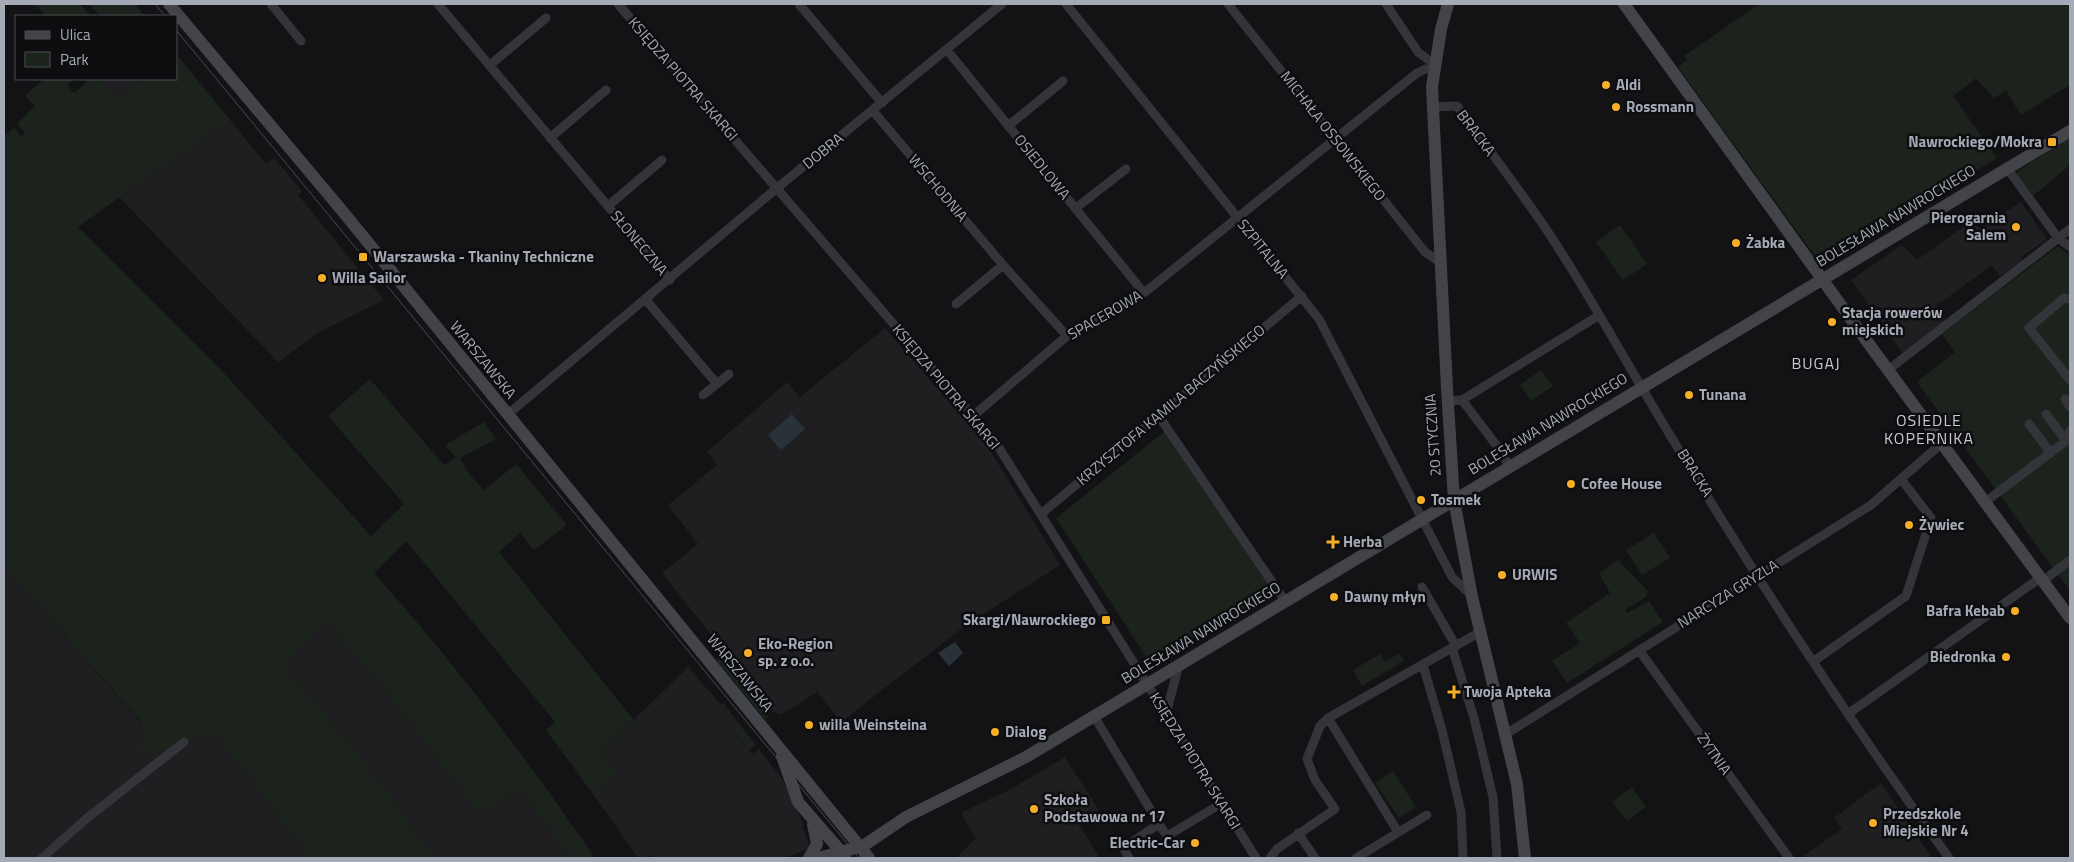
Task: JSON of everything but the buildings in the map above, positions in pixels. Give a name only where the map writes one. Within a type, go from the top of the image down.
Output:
[{"type":"street","name":"WARSZAWSKA","points":[[169,4],[771,736],[869,858]]},
{"type":"street","points":[[271,4],[301,41]]},
{"type":"street","name":"SŁONECZNA","points":[[438,4],[670,280]]},
{"type":"street","name":"KSIĘDZA PIOTRA SKARGI","points":[[618,4],[996,443],[1256,858]]},
{"type":"street","name":"DOBRA","points":[[507,415],[670,280],[776,188],[873,111],[1002,4]]},
{"type":"street","name":"SZPITALNA","points":[[1066,4],[1319,319],[1452,578],[1472,597]]},
{"type":"street","name":"MICHAŁA OSSOWSKIEGO","points":[[1228,4],[1425,252],[1441,263]]},
{"type":"street","points":[[1386,4],[1418,52],[1435,65]]},
{"type":"street","name":"20 STYCZNIA","points":[[1448,4],[1432,87],[1454,500],[1472,597],[1506,734],[1516,784],[1524,858]]},
{"type":"street","points":[[1624,4],[1888,370],[2069,615]]},
{"type":"street","points":[[805,6],[882,103]]},
{"type":"street","points":[[490,65],[546,18]]},
{"type":"street","name":"OSIEDLOWA","points":[[946,50],[1144,293]]},
{"type":"street","name":"SPACEROWA","points":[[973,416],[1067,336],[1144,293],[1417,73],[1435,65]]},
{"type":"street","name":"OSIEDLOWA","points":[[1008,126],[1064,81]]},
{"type":"street","points":[[550,138],[606,90]]},
{"type":"street","name":"BRACKA","points":[[1433,107],[1457,106],[1560,250],[1598,316],[1759,576],[1848,714],[1949,858]]},
{"type":"street","name":"WSCHODNIA","points":[[873,111],[1003,265],[1067,336]]},
{"type":"street","name":"BOLESŁAWA NAWROCKIEGO","points":[[860,848],[906,817],[1026,757],[2070,131]]},
{"type":"street","name":"SŁONECZNA","points":[[608,206],[662,160]]},
{"type":"street","name":"OSIEDLOWA","points":[[1076,208],[1126,168]]},
{"type":"street","points":[[2007,168],[2058,238],[2070,246]]},
{"type":"street","points":[[1888,370],[2070,229]]},
{"type":"street","points":[[956,304],[1003,265]]},
{"type":"street","name":"KRZYSZTOFA KAMILA BACZYŃSKIEGO","points":[[1041,514],[1302,296]]},
{"type":"street","points":[[2070,299],[2064,298],[2029,328],[2070,380]]},
{"type":"street","points":[[646,300],[717,384]]},
{"type":"street","points":[[1448,401],[1462,400],[1598,316]]},
{"type":"street","points":[[703,394],[729,374]]},
{"type":"street","points":[[1462,400],[1500,450],[1509,466]]},
{"type":"street","points":[[2046,414],[2066,440]]},
{"type":"street","points":[[1158,415],[1285,601]]},
{"type":"street","points":[[2029,424],[2051,452]]},
{"type":"street","points":[[1985,502],[2066,440],[2070,431]]},
{"type":"street","name":"NARCYZA GRYZLA","points":[[1506,734],[1871,505],[1942,443]]},
{"type":"street","points":[[1814,661],[1906,596],[1931,518],[1901,479]]},
{"type":"street","points":[[1848,714],[2070,560]]},
{"type":"street","points":[[1422,587],[1454,647],[1474,718],[1493,797],[1497,858]]},
{"type":"street","points":[[1270,858],[1277,849],[1298,833],[1335,809],[1315,780],[1307,758],[1320,726],[1328,718],[1480,632]]},
{"type":"street","name":"ŻYTNIA","points":[[1639,650],[1789,858]]},
{"type":"street","points":[[1166,714],[1179,664]]},
{"type":"street","points":[[1422,665],[1442,730],[1461,812],[1463,858]]},
{"type":"street","points":[[1094,716],[1167,836],[1214,808]]},
{"type":"street","points":[[1328,718],[1398,832]]},
{"type":"street","name":"WARSZAWSKA","points":[[771,736],[783,759],[798,802],[844,855]]},
{"type":"street","points":[[42,858],[86,819],[184,742]]},
{"type":"street","points":[[1356,858],[1428,815]]},
{"type":"street","points":[[809,858],[815,850],[817,841],[812,820]]},
{"type":"street","points":[[1129,858],[1125,851],[1126,846],[1159,824]]},
{"type":"street","points":[[1298,833],[1315,858]]},
{"type":"street","points":[[818,858],[844,855],[860,848]]},
{"type":"shaded area","points":[[87,80],[175,80],[124,122]]},
{"type":"shaded area","points":[[226,120],[230,120],[266,164],[274,158],[302,191],[298,195],[384,300],[321,331],[278,362],[119,197]]},
{"type":"shaded area","points":[[2021,202],[2047,239],[2021,257],[2023,260],[2000,276],[1992,265],[1936,306],[1947,322],[1903,354],[1851,280],[1902,245],[1917,260],[1973,220],[1980,229]]},
{"type":"shaded area","points":[[885,328],[988,447],[1060,565],[965,626],[841,722],[817,692],[781,715],[773,712],[662,573],[698,544],[668,505],[717,465],[707,452],[787,382],[800,397]]},
{"type":"shaded area","points":[[792,414],[805,429],[781,450],[768,435]]},
{"type":"shaded area","points":[[4,568],[143,725],[214,734],[267,800],[309,858],[4,858]]},
{"type":"shaded area","points":[[326,621],[386,692],[479,815],[521,788],[569,858],[436,858],[363,759],[284,665]]},
{"type":"shaded area","points":[[955,642],[963,653],[949,666],[938,653]]},
{"type":"shaded area","points":[[688,667],[735,721],[729,727],[752,754],[759,749],[783,780],[804,825],[802,827],[809,844],[807,849],[786,858],[652,858],[651,856],[638,858],[593,794],[617,774],[601,752]]},
{"type":"shaded area","name":"Szkoła Podstawowa nr 17","points":[[1065,757],[1099,810],[1078,823],[1100,858],[956,858],[976,838],[961,813],[1011,789]]},
{"type":"shaded area","name":"Przedszkole Miejskie Nr 4","points":[[1881,783],[1932,858],[1801,858],[1842,829],[1834,818]]},
{"type":"green space","points":[[34,4],[80,4],[90,15],[45,15]]},
{"type":"green space","points":[[89,4],[135,4],[144,15],[99,15]]},
{"type":"green space","points":[[1759,4],[2070,4],[2070,88],[2068,86],[2021,115],[2006,91],[1994,98],[1976,78],[1953,96],[1997,158],[1835,256],[1829,248],[1815,256],[1678,67],[1687,60],[1684,56]]},
{"type":"green space","points":[[178,56],[230,120],[78,227],[225,374],[371,536],[404,504],[328,416],[370,379],[444,465],[456,458],[445,445],[484,422],[496,439],[460,458],[470,475],[484,490],[516,464],[567,525],[534,550],[520,533],[499,552],[634,720],[601,752],[617,774],[593,794],[546,730],[555,722],[406,541],[374,573],[462,677],[543,784],[595,858],[569,858],[521,788],[479,815],[386,692],[326,621],[284,665],[363,759],[436,858],[309,858],[267,800],[214,734],[139,757],[143,724],[4,568],[4,137],[14,127],[21,136],[25,134],[17,123],[35,106],[25,96],[43,80],[72,80],[67,85],[74,93],[87,82],[86,80],[100,80],[117,100],[142,80],[178,80]]},
{"type":"green space","points":[[2070,138],[2070,165],[2033,196],[2017,175],[2018,171]]},
{"type":"green space","points":[[1620,225],[1647,264],[1623,280],[1596,242]]},
{"type":"green space","points":[[2058,246],[2070,255],[2070,591],[1917,382],[1955,352],[1942,334]]},
{"type":"green space","points":[[1541,370],[1553,386],[1531,401],[1520,385]]},
{"type":"green space","points":[[1164,432],[1275,592],[1150,663],[1056,518]]},
{"type":"green space","points":[[1654,533],[1670,558],[1642,575],[1626,550]]},
{"type":"green space","points":[[1618,560],[1648,591],[1646,597],[1625,610],[1627,613],[1649,601],[1663,622],[1567,683],[1552,661],[1580,643],[1566,623],[1610,593],[1599,573]]},
{"type":"green space","points":[[1400,653],[1404,661],[1362,686],[1353,670],[1380,654],[1385,662]]},
{"type":"green space","points":[[719,657],[769,717],[765,719],[717,661]]},
{"type":"green space","points":[[723,703],[756,745],[749,750],[729,726],[735,721],[720,705]]},
{"type":"green space","points":[[1393,771],[1416,807],[1399,818],[1375,783]]},
{"type":"green space","points":[[1632,787],[1646,807],[1627,821],[1612,802]]},
{"type":"tram line","points":[[155,4],[164,15]]},
{"type":"tram line","points":[[178,32],[859,858]]},
{"type":"place","name":"Aldi","points":[[1606,85]]},
{"type":"place","name":"Rossmann","points":[[1616,107]]},
{"type":"place","name":"Nawrockiego/Mokra","points":[[2052,142]]},
{"type":"place","name":"Pierogarnia Salem","points":[[2016,227]]},
{"type":"place","name":"Żabka","points":[[1736,243]]},
{"type":"place","name":"Warszawska - Tkaniny Techniczne","points":[[363,257]]},
{"type":"place","name":"Willa Sailor","points":[[322,278]]},
{"type":"place","name":"Stacja rowerów miejskich","points":[[1832,322]]},
{"type":"place","name":"Tunana","points":[[1689,395]]},
{"type":"place","name":"Cofee House","points":[[1571,484]]},
{"type":"place","name":"Tosmek","points":[[1421,500]]},
{"type":"place","name":"Żywiec","points":[[1909,525]]},
{"type":"place","name":"Herba","points":[[1333,542]]},
{"type":"place","name":"URWIS","points":[[1502,575]]},
{"type":"place","name":"Dawny młyn","points":[[1334,597]]},
{"type":"place","name":"Bafra Kebab","points":[[2015,611]]},
{"type":"place","name":"Skargi/Nawrockiego","points":[[1106,620]]},
{"type":"place","name":"Eko-Region sp. z o.o.","points":[[748,653]]},
{"type":"place","name":"Biedronka","points":[[2006,657]]},
{"type":"place","name":"Twoja Apteka","points":[[1454,692]]},
{"type":"place","name":"willa Weinsteina","points":[[809,725]]},
{"type":"place","name":"Dialog","points":[[995,732]]},
{"type":"place","name":"Szkoła Podstawowa nr 17","points":[[1034,809]]},
{"type":"place","name":"Przedszkole Miejskie Nr 4","points":[[1873,823]]},
{"type":"place","name":"Electric-Car","points":[[1195,843]]},
{"type":"district","name":"BUGAJ","points":[[1816,363]]},
{"type":"district","name":"OSIEDLE KOPERNIKA","points":[[1929,429]]}]
